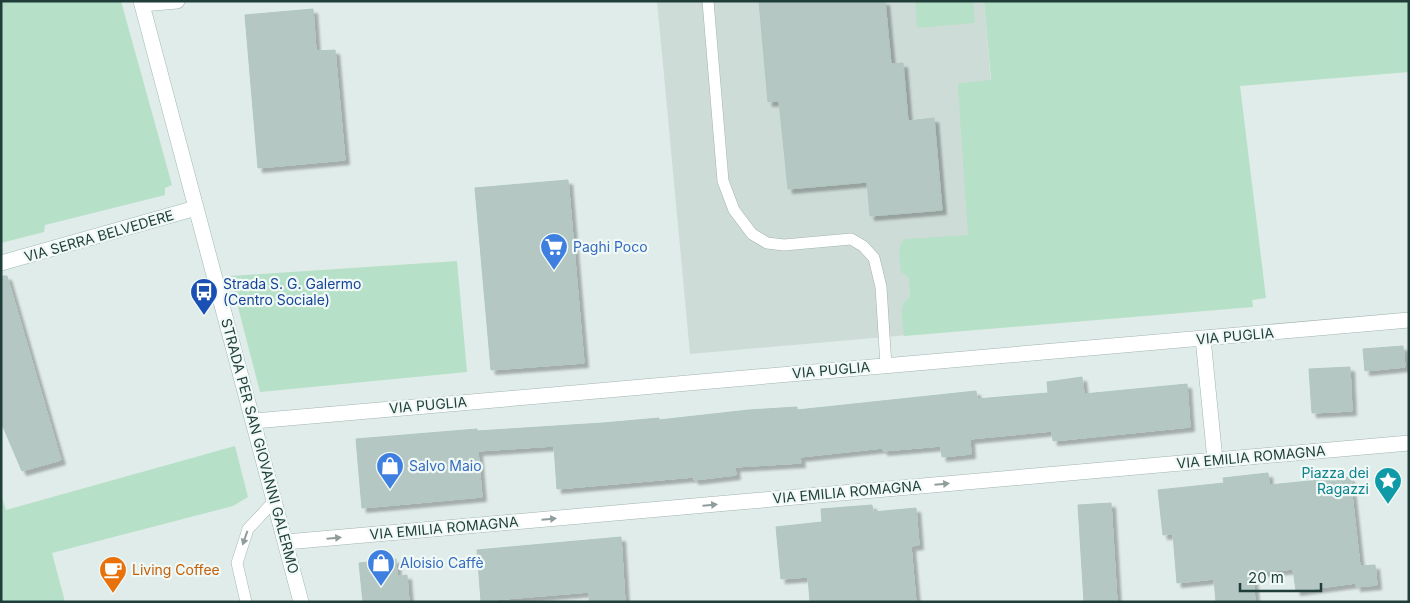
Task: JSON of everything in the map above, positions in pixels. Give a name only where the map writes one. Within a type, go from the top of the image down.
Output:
[{"type":"street","points":[[141,3],[177,1]]},
{"type":"street","name":"STRADA PER SAN GIOVANNI GALERMO","points":[[141,3],[301,602]]},
{"type":"street","name":"VIA SERRA BELVEDERE","points":[[1,263],[196,208]]},
{"type":"street","name":"VIA PUGLIA","points":[[254,421],[1409,320]]},
{"type":"street","points":[[1203,338],[1214,460]]},
{"type":"street","name":"VIA EMILIA ROMAGNA","points":[[286,542],[1409,443]]},
{"type":"lane","points":[[707,2],[723,181],[734,210],[752,234],[767,243],[784,245],[851,239],[863,246],[874,258],[881,287],[886,366]]},
{"type":"lane","points":[[246,602],[236,563],[248,528],[275,500]]},
{"type":"shaded area","points":[[657,1],[984,1],[1011,326],[690,354]]},
{"type":"green space","points":[[1,1],[121,1],[172,185],[165,188],[165,195],[45,225],[44,232],[1,243]]},
{"type":"green space","points":[[915,1],[973,1],[975,23],[917,28]]},
{"type":"green space","points":[[984,1],[1409,1],[1409,72],[1240,86],[1266,298],[1252,300],[1253,307],[904,336],[902,309],[903,304],[910,297],[909,277],[901,272],[899,254],[902,242],[905,239],[968,235],[958,84],[991,80]]},
{"type":"green space","points":[[457,261],[467,372],[260,392],[230,276]]},
{"type":"green space","points":[[235,446],[248,497],[233,506],[52,553],[65,602],[1,602],[1,495],[6,510]]},
{"type":"building","points":[[759,1],[885,1],[891,64],[903,63],[908,121],[934,118],[942,210],[870,216],[867,182],[788,189],[779,101],[768,102]]},
{"type":"building","points":[[313,9],[316,51],[335,50],[345,160],[258,168],[245,15]]},
{"type":"building","points":[[568,180],[584,363],[491,370],[475,188]]},
{"type":"building","points":[[1,276],[7,276],[61,460],[22,471],[1,422]]},
{"type":"building","points":[[1403,346],[1405,367],[1365,371],[1363,349]]},
{"type":"building","points":[[1350,367],[1352,411],[1312,413],[1309,369]]},
{"type":"building","points":[[1082,377],[1084,394],[1187,384],[1190,427],[1053,441],[1052,431],[970,439],[971,454],[942,457],[941,446],[883,451],[883,448],[800,457],[801,463],[735,467],[736,475],[694,480],[694,477],[557,489],[554,446],[478,451],[482,497],[362,508],[356,439],[477,429],[477,431],[659,418],[659,420],[749,410],[797,407],[797,410],[976,391],[977,399],[1048,393],[1047,382]]},
{"type":"building","points":[[1268,473],[1269,485],[1350,477],[1360,566],[1375,565],[1377,585],[1356,587],[1356,583],[1296,591],[1293,569],[1253,573],[1255,602],[1216,602],[1214,579],[1177,583],[1173,534],[1163,535],[1158,490],[1224,483],[1223,478]]},
{"type":"building","points":[[1111,503],[1117,602],[1084,602],[1078,505]]},
{"type":"building","points":[[872,505],[873,512],[916,508],[919,545],[911,546],[916,602],[810,602],[808,577],[781,579],[776,527],[822,522],[821,509]]},
{"type":"building","points":[[621,537],[625,602],[589,602],[589,592],[481,601],[477,550]]},
{"type":"building","points":[[396,559],[397,576],[407,575],[409,602],[363,602],[359,563]]},
{"type":"place","name":"Paghi Poco","points":[[554,271]]},
{"type":"place","name":"Strada S. G. Galermo (Centro Sociale)","points":[[204,316]]},
{"type":"place","name":"Salvo Maio","points":[[390,490]]},
{"type":"place","name":"Piazza dei Ragazzi","points":[[1388,505]]},
{"type":"place","name":"Aloisio Caffè","points":[[381,587]]},
{"type":"place","name":"Living Coffee","points":[[113,594]]}]
